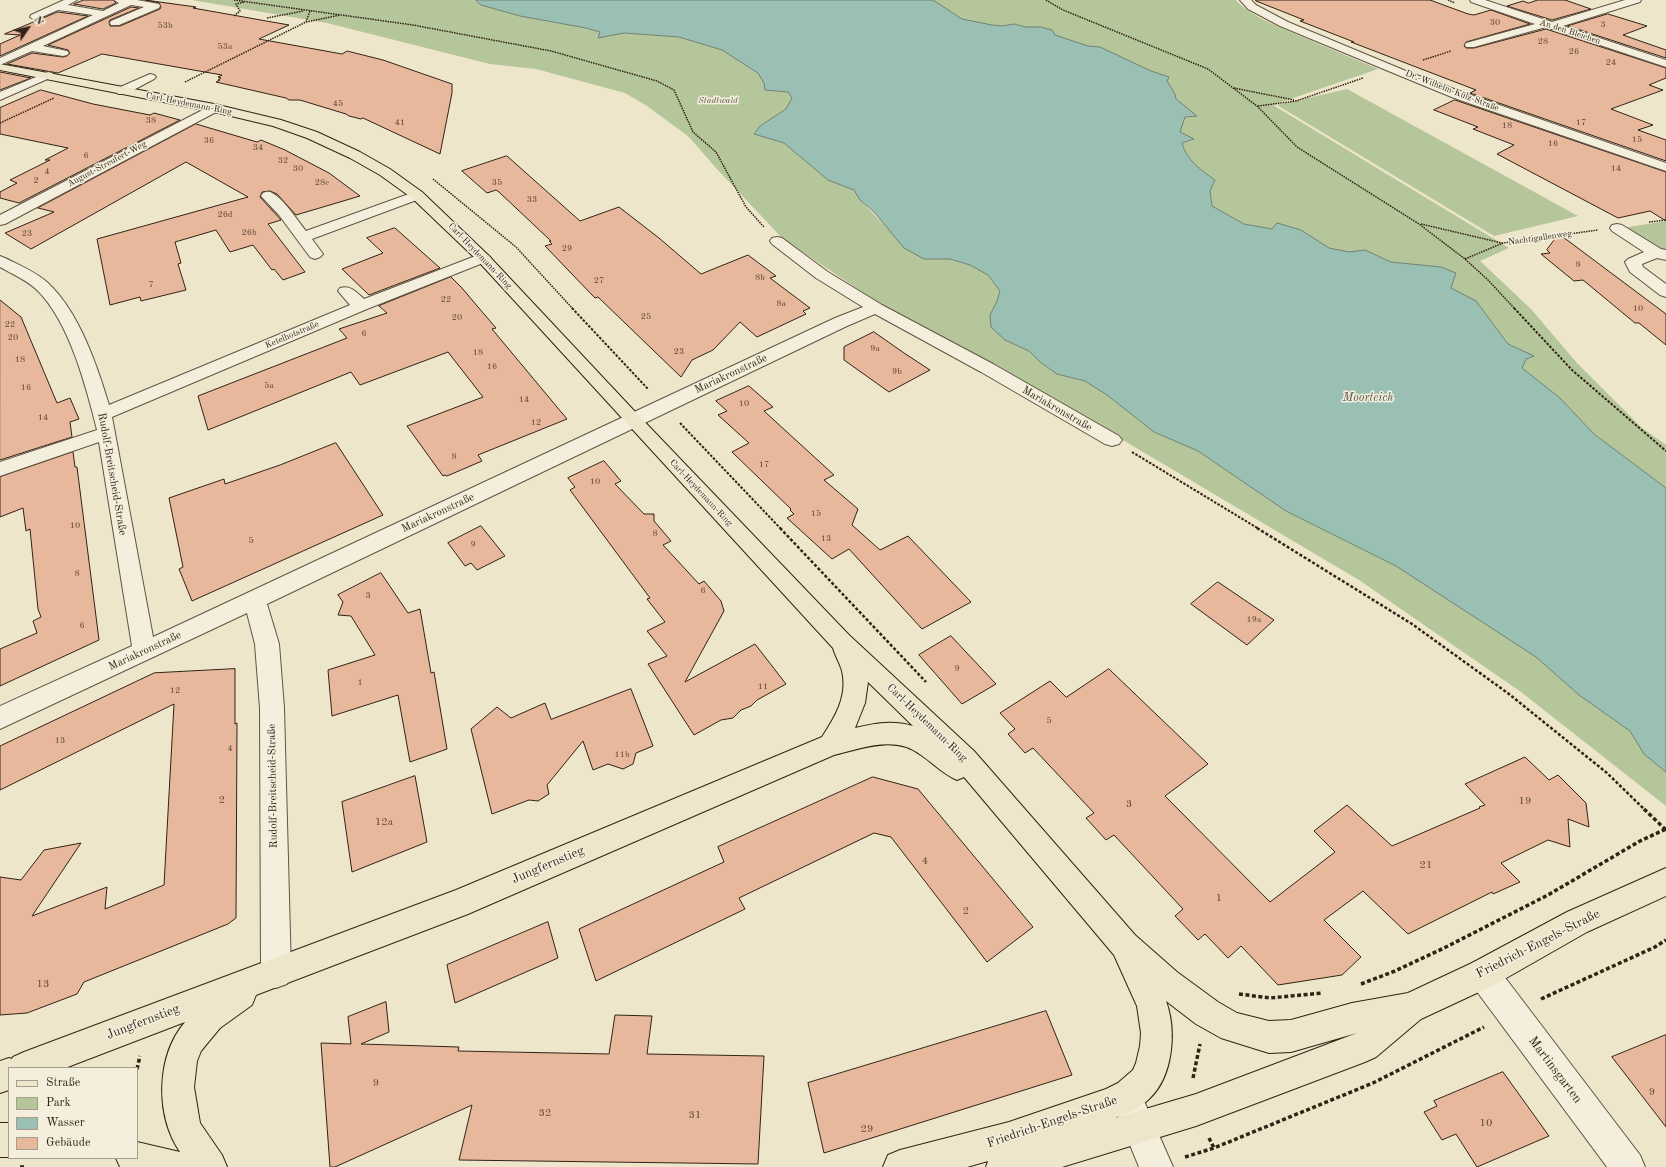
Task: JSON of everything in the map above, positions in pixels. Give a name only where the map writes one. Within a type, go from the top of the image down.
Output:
[{"type":"main road","name":"Carl-Heydemann-Ring","points":[[0,67],[214,108],[277,124],[312,135],[355,155],[384,172],[417,195],[483,258],[633,421],[841,642],[965,759],[1124,945]]},
{"type":"main road","name":"Carl-Heydemann-Ring","points":[[831,745],[849,715],[855,691],[855,675],[841,642]]},
{"type":"main road","name":"Carl-Heydemann-Ring","points":[[831,745],[890,732],[914,737],[936,751],[1007,809]]},
{"type":"main road","name":"Jungfernstieg","points":[[27,1067],[458,904],[831,745]]},
{"type":"main road","name":"Friedrich-Engels-Straße","points":[[1002,1167],[1139,1128],[1196,1110],[1365,1046],[1410,1008],[1482,974],[1577,922],[1666,882]]},
{"type":"main road","name":"Friedrich-Engels-Straße","points":[[1124,945],[1166,983],[1206,1013],[1232,1027],[1269,1037],[1291,1036],[1313,1031],[1352,1018],[1410,1008]]},
{"type":"main road","name":"Friedrich-Engels-Straße","points":[[900,1167],[1001,1141],[1094,1109],[1126,1096],[1144,1081],[1150,1069],[1156,1050],[1158,1035],[1156,1014],[1124,945]]},
{"type":"main road","name":"Jungfernstieg","points":[[210,1167],[184,1129],[178,1087],[181,1061],[190,1040],[209,1017],[270,976]]},
{"type":"main road","points":[[138,1159],[175,1167]]},
{"type":"street","points":[[35,17],[73,0]]},
{"type":"street","points":[[107,27],[155,6],[119,0]]},
{"type":"street","name":"Dr.-Wilhelm-Külz-Straße","points":[[1245,0],[1252,7],[1284,24],[1392,69],[1458,95],[1666,167]]},
{"type":"street","name":"An den Bleichen","points":[[1475,0],[1666,64]]},
{"type":"street","points":[[1470,45],[1636,0]]},
{"type":"street","points":[[0,62],[130,2]]},
{"type":"street","points":[[58,7],[104,14]]},
{"type":"street","points":[[33,48],[63,53]]},
{"type":"street","points":[[0,96],[48,75]]},
{"type":"street","points":[[122,91],[150,77]]},
{"type":"street","name":"August-Streufert-Weg","points":[[0,221],[214,108]]},
{"type":"street","points":[[302,237],[417,195]]},
{"type":"street","points":[[268,196],[284,212],[315,254]]},
{"type":"street","points":[[1617,228],[1661,254]]},
{"type":"street","name":"Mariakronstraße","points":[[777,241],[822,276],[876,308],[987,368],[1112,440]]},
{"type":"street","points":[[1661,254],[1633,262],[1636,268],[1666,292]]},
{"type":"street","name":"Ketelhotstraße","points":[[103,414],[362,306],[483,258]]},
{"type":"street","name":"Rudolf-Breitscheid-Straße","points":[[0,261],[41,286],[55,303],[76,337],[103,414],[144,651]]},
{"type":"street","points":[[346,291],[362,306]]},
{"type":"street","name":"Mariakronstraße","points":[[0,718],[255,600],[834,326],[876,308]]},
{"type":"street","points":[[0,469],[107,433]]},
{"type":"street","name":"Rudolf-Breitscheid-Straße","points":[[255,600],[267,644],[272,708],[270,976]]},
{"type":"street","name":"Martinsgarten","points":[[1482,974],[1628,1167]]},
{"type":"street","points":[[1126,1096],[1156,1167]]},
{"type":"path","points":[[234,0],[413,25],[551,50],[657,81],[674,90],[693,132],[716,152],[746,207],[777,241]]},
{"type":"path","points":[[1046,0],[1063,10],[1208,69],[1257,106],[1297,146],[1419,224],[1465,259],[1488,280],[1572,370],[1666,451]]},
{"type":"path","points":[[234,16],[240,11],[236,4],[248,2]]},
{"type":"path","points":[[267,18],[305,10]]},
{"type":"path","points":[[306,22],[310,11]]},
{"type":"path","points":[[181,83],[306,22],[342,15]]},
{"type":"path","points":[[1420,61],[1470,45]]},
{"type":"path","points":[[1257,106],[1296,101],[1392,69]]},
{"type":"path","points":[[1234,88],[1296,101]]},
{"type":"path","points":[[0,123],[59,95]]},
{"type":"path","name":"Nachtigallenweg","points":[[1465,259],[1503,243],[1666,220]]},
{"type":"path","points":[[1419,224],[1503,243]]},
{"type":"path","points":[[1112,440],[1297,552],[1412,624],[1509,694],[1607,773],[1666,829],[1640,841],[1548,895],[1444,948],[1395,971],[1360,984]]},
{"type":"path","points":[[1206,1013],[1193,1077],[1196,1110],[1214,1148],[1373,1083],[1512,1013],[1656,947],[1666,940]]},
{"type":"path","points":[[1235,993],[1248,997],[1282,999],[1324,993]]},
{"type":"green space","name":"Stadtwald","points":[[192,0],[476,0],[481,5],[520,16],[601,32],[598,38],[624,33],[679,37],[722,50],[758,73],[764,83],[765,90],[788,92],[792,98],[786,109],[760,126],[754,134],[784,143],[828,180],[854,190],[860,200],[886,227],[924,259],[950,259],[970,265],[988,275],[1000,291],[990,315],[1005,340],[1029,351],[1040,362],[1057,374],[1085,381],[1107,395],[1154,432],[1198,451],[1286,511],[1396,566],[1536,657],[1579,695],[1630,731],[1644,754],[1666,772],[1666,806],[1521,692],[1359,580],[987,360],[874,300],[782,238],[688,136],[647,106],[625,93],[536,69],[490,64],[327,23]]},
{"type":"green space","points":[[933,0],[1236,0],[1251,13],[1269,22],[1378,69],[1273,105],[1509,248],[1480,261],[1531,309],[1577,363],[1641,427],[1666,445],[1666,488],[1594,434],[1560,398],[1521,368],[1526,359],[1533,356],[1508,344],[1476,301],[1450,288],[1454,280],[1441,267],[1391,262],[1365,250],[1349,253],[1329,248],[1301,230],[1272,229],[1244,224],[1212,206],[1210,191],[1215,180],[1191,160],[1182,143],[1193,140],[1180,132],[1185,117],[1196,116],[1176,99],[1175,94],[1167,81],[1168,77],[1151,71],[1100,47],[1088,46],[1055,35],[1041,27],[1026,27],[1014,24],[1002,26],[992,25],[962,19]]},
{"type":"green space","points":[[1347,89],[1578,216],[1494,236],[1277,105]]},
{"type":"green space","points":[[1666,221],[1666,254],[1623,230],[1629,227]]},
{"type":"water","name":"Moorteich","points":[[476,0],[933,0],[962,19],[992,25],[1002,26],[1014,24],[1026,27],[1041,27],[1052,30],[1055,35],[1088,46],[1100,47],[1151,71],[1169,77],[1167,81],[1175,94],[1176,99],[1197,116],[1185,117],[1180,132],[1194,139],[1182,143],[1187,155],[1200,169],[1215,180],[1210,191],[1212,206],[1244,224],[1272,229],[1277,223],[1301,230],[1329,248],[1349,252],[1365,250],[1391,262],[1441,267],[1456,273],[1451,288],[1476,301],[1508,344],[1534,356],[1526,359],[1522,368],[1560,398],[1594,434],[1666,488],[1666,772],[1644,754],[1630,731],[1579,695],[1536,657],[1396,566],[1286,511],[1198,451],[1154,432],[1107,395],[1085,381],[1057,374],[1040,362],[1029,351],[1005,340],[991,327],[990,315],[1000,291],[988,275],[970,265],[950,259],[924,259],[904,248],[874,212],[860,200],[854,190],[828,180],[784,143],[754,134],[760,126],[786,109],[792,98],[788,92],[765,90],[764,83],[758,73],[722,50],[679,37],[624,33],[598,38],[600,32],[520,16],[481,5]]},
{"type":"building","points":[[84,0],[113,0],[116,3],[103,9],[74,4]]},
{"type":"building","points":[[145,0],[196,7],[193,8],[289,25],[259,39],[342,54],[347,51],[383,60],[452,84],[452,93],[440,154],[363,118],[361,119],[349,116],[300,100],[289,100],[286,98],[216,82],[221,78],[218,77],[222,75],[102,54],[58,73],[7,64],[32,53],[63,57],[67,56],[70,53],[68,50],[48,45],[131,7],[139,8],[110,20],[110,26],[120,26],[160,9],[161,7],[159,3]]},
{"type":"building","points":[[1256,0],[1430,0],[1474,15],[1491,10],[1530,24],[1466,42],[1464,46],[1466,48],[1474,48],[1546,29],[1666,68],[1666,78],[1649,85],[1663,90],[1611,109],[1653,125],[1638,130],[1666,140],[1666,161],[1470,93],[1476,90],[1351,42],[1354,42],[1300,21],[1304,20]]},
{"type":"building","points":[[1538,0],[1565,0],[1591,9],[1552,20],[1507,6],[1523,1],[1528,3]]},
{"type":"building","points":[[58,12],[88,16],[0,56],[0,44],[20,35],[5,34]]},
{"type":"building","points":[[1608,14],[1647,26],[1623,35],[1666,50],[1666,58],[1568,26]]},
{"type":"building","points":[[0,72],[31,78],[0,90]]},
{"type":"building","points":[[41,90],[93,104],[150,115],[154,113],[180,120],[19,203],[0,198],[0,192],[17,183],[10,180],[50,160],[45,160],[68,148],[0,134],[0,108]]},
{"type":"building","points":[[1455,100],[1666,172],[1666,221],[1650,211],[1618,218],[1497,154],[1514,145],[1473,129],[1478,127],[1434,110]]},
{"type":"building","points":[[196,124],[257,142],[261,140],[285,150],[329,173],[360,196],[296,215],[277,194],[270,191],[262,192],[260,197],[281,220],[268,224],[305,272],[283,280],[274,269],[272,270],[253,245],[230,252],[216,230],[175,242],[181,263],[178,264],[186,290],[141,301],[140,297],[110,305],[97,239],[248,197],[186,162],[31,249],[5,233],[54,212],[38,208]]},
{"type":"building","points":[[507,156],[580,221],[619,207],[659,238],[701,274],[748,255],[776,276],[770,278],[810,308],[803,311],[806,314],[757,337],[740,322],[713,350],[692,360],[681,377],[598,297],[595,298],[545,246],[552,244],[549,241],[551,241],[499,192],[496,190],[487,193],[462,171]]},
{"type":"building","points":[[395,228],[440,268],[369,295],[342,269],[383,253],[367,238]]},
{"type":"building","points":[[1559,234],[1666,314],[1666,345],[1639,323],[1635,323],[1583,280],[1574,281],[1541,254],[1550,253],[1547,250]]},
{"type":"building","points":[[451,277],[496,328],[492,329],[567,419],[478,455],[482,461],[447,476],[443,476],[407,426],[483,397],[448,352],[360,385],[351,372],[208,430],[198,396],[347,338],[339,329],[387,313],[379,306]]},
{"type":"building","points":[[0,300],[21,317],[57,403],[70,398],[79,419],[70,422],[72,437],[0,460]]},
{"type":"building","points":[[874,332],[930,370],[889,392],[844,360],[844,347]]},
{"type":"building","points":[[749,386],[773,407],[764,411],[834,475],[824,480],[858,509],[852,525],[880,550],[908,536],[971,602],[922,629],[849,549],[832,559],[787,518],[794,514],[790,510],[791,509],[732,452],[749,443],[718,415],[727,411],[716,401]]},
{"type":"building","points":[[336,443],[383,515],[192,601],[179,569],[183,567],[169,498],[224,479],[225,484],[280,465]]},
{"type":"building","points":[[73,452],[75,467],[77,467],[99,640],[0,686],[0,649],[37,633],[33,621],[41,617],[38,609],[30,529],[26,531],[23,508],[0,517],[0,477]]},
{"type":"building","points":[[604,461],[621,481],[615,484],[644,514],[654,514],[654,521],[671,541],[663,545],[699,584],[704,581],[721,601],[724,611],[685,682],[755,644],[786,684],[757,700],[751,706],[741,710],[733,718],[721,720],[694,735],[648,664],[667,656],[647,631],[665,622],[647,599],[650,598],[570,490],[575,487],[568,478]]},
{"type":"building","points":[[481,526],[505,556],[477,570],[471,563],[465,566],[448,543]]},
{"type":"building","points":[[381,573],[408,613],[420,609],[431,673],[434,672],[447,749],[410,762],[398,695],[332,716],[328,670],[375,655],[351,616],[338,615],[343,602],[338,595]]},
{"type":"building","points":[[1218,582],[1274,620],[1247,645],[1191,604]]},
{"type":"building","points":[[951,636],[996,684],[962,704],[919,655]]},
{"type":"building","points":[[235,669],[235,724],[237,723],[236,918],[228,924],[84,982],[77,994],[27,1013],[0,1015],[0,877],[21,880],[44,850],[81,843],[32,916],[107,887],[105,909],[164,885],[174,704],[0,790],[0,746],[154,673]]},
{"type":"building","points":[[1109,669],[1208,764],[1165,796],[1270,902],[1335,852],[1314,831],[1347,805],[1392,846],[1485,805],[1465,784],[1525,757],[1549,780],[1558,775],[1586,803],[1589,827],[1568,819],[1570,847],[1548,840],[1501,863],[1520,882],[1493,894],[1492,892],[1408,934],[1363,891],[1324,920],[1361,957],[1342,975],[1278,985],[1241,946],[1228,958],[1205,934],[1198,940],[1175,916],[1183,909],[1114,835],[1106,840],[1086,818],[1094,813],[1033,748],[1025,753],[1008,734],[1015,729],[1000,713],[1050,681],[1066,697]]},
{"type":"building","points":[[631,689],[653,746],[636,753],[633,764],[623,769],[608,764],[593,770],[583,741],[547,785],[549,794],[538,801],[529,800],[492,814],[471,729],[497,707],[511,718],[545,703],[551,719]]},
{"type":"building","points":[[415,776],[427,842],[352,872],[342,802]]},
{"type":"building","points":[[873,777],[918,789],[1033,927],[987,962],[891,837],[874,833],[739,898],[745,909],[596,981],[579,929],[724,862],[718,847]]},
{"type":"building","points":[[548,922],[558,958],[455,1003],[447,965]]},
{"type":"building","points":[[386,1002],[389,1032],[361,1044],[459,1047],[458,1051],[609,1054],[615,1015],[652,1016],[647,1054],[764,1056],[758,1164],[459,1160],[472,1105],[335,1167],[330,1167],[321,1043],[351,1044],[348,1017]]},
{"type":"building","points":[[1046,1011],[1072,1075],[824,1153],[808,1083]]},
{"type":"building","points":[[1666,1035],[1666,1127],[1612,1057]]},
{"type":"building","points":[[1503,1072],[1549,1136],[1477,1167],[1456,1134],[1442,1140],[1424,1112],[1437,1106],[1434,1101]]}]
